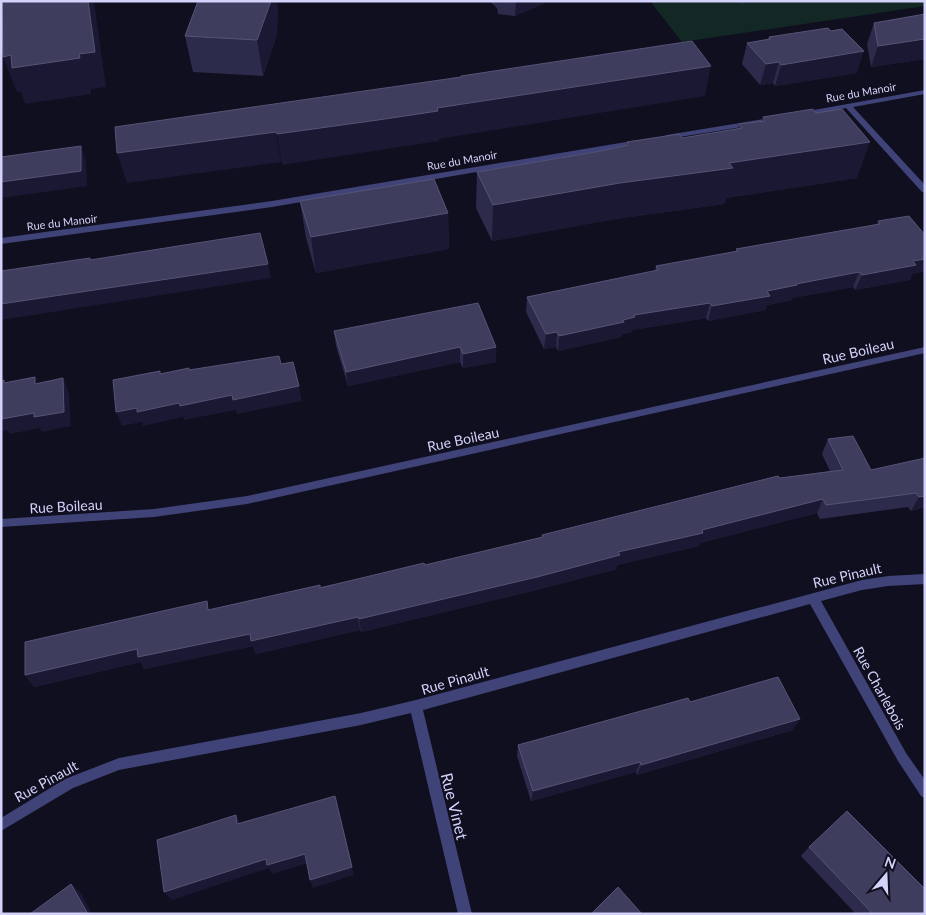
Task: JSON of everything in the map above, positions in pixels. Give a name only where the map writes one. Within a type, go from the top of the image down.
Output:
[{"type":"street","name":"Rue du Manoir","points":[[662,138],[925,92]]},
{"type":"street","points":[[848,106],[925,190]]},
{"type":"street","name":"Rue du Manoir","points":[[1,241],[272,204],[647,140]]},
{"type":"street","name":"Rue Boileau","points":[[1,523],[154,513],[247,500],[925,350]]},
{"type":"street","name":"Rue Pinault","points":[[1,825],[69,783],[120,764],[361,719],[416,706],[862,585],[888,581],[925,579]]},
{"type":"street","name":"Rue Charlebois","points":[[813,598],[902,757],[925,792]]},
{"type":"street","name":"Rue Vinet","points":[[416,706],[465,914]]},
{"type":"green space","points":[[650,1],[925,1],[925,6],[682,42]]},
{"type":"building","points":[[2,1],[88,1],[95,52],[79,54],[80,58],[12,68],[11,55],[3,57]]},
{"type":"building","points":[[198,1],[271,1],[257,40],[185,36]]},
{"type":"building","points":[[925,14],[925,39],[878,46],[874,23]]},
{"type":"building","points":[[828,28],[831,31],[842,29],[864,51],[781,65],[779,62],[766,64],[747,43],[770,39],[769,37]]},
{"type":"building","points":[[692,41],[711,66],[437,108],[438,111],[378,120],[117,153],[115,127],[461,77]]},
{"type":"building","points":[[813,109],[816,113],[842,109],[870,142],[729,163],[733,168],[620,183],[493,205],[477,172],[601,151],[628,145],[627,142],[679,134],[682,138],[742,128],[739,124],[765,121],[763,117]]},
{"type":"building","points":[[81,146],[81,171],[1,182],[1,157]]},
{"type":"building","points":[[434,179],[448,213],[311,237],[300,201]]},
{"type":"building","points":[[909,216],[925,235],[925,259],[913,261],[916,265],[862,275],[859,272],[796,284],[767,291],[770,296],[712,306],[710,303],[634,315],[635,317],[623,320],[624,322],[559,336],[557,332],[546,334],[527,297],[658,270],[656,266],[738,251],[736,249],[880,224],[878,221]]},
{"type":"building","points":[[260,233],[268,264],[1,304],[1,271],[90,258],[90,260]]},
{"type":"building","points":[[478,303],[496,347],[463,354],[460,347],[346,372],[334,331]]},
{"type":"building","points":[[279,356],[281,364],[293,362],[299,386],[233,400],[232,395],[180,406],[179,403],[137,412],[137,408],[116,412],[113,380],[160,371],[160,374],[189,368],[189,370]]},
{"type":"building","points":[[35,377],[35,384],[63,378],[64,412],[34,417],[34,413],[2,419],[1,381],[4,380],[4,383]]},
{"type":"building","points":[[853,436],[871,470],[925,458],[925,496],[919,497],[916,493],[826,505],[823,499],[702,530],[703,533],[618,552],[620,555],[537,577],[359,619],[358,617],[251,641],[250,634],[138,657],[137,649],[25,675],[25,642],[207,601],[208,610],[320,585],[320,588],[543,537],[542,535],[778,476],[780,478],[843,470],[828,439]]},
{"type":"building","points":[[778,677],[800,719],[641,765],[640,762],[533,791],[518,745],[688,698],[690,702]]},
{"type":"building","points":[[335,796],[352,867],[310,880],[305,854],[267,865],[266,859],[164,892],[157,840],[236,815],[237,824]]},
{"type":"building","points":[[847,811],[925,889],[925,914],[873,914],[809,847]]},
{"type":"building","points":[[71,884],[88,914],[30,914]]},
{"type":"building","points":[[618,887],[642,914],[591,914]]}]
